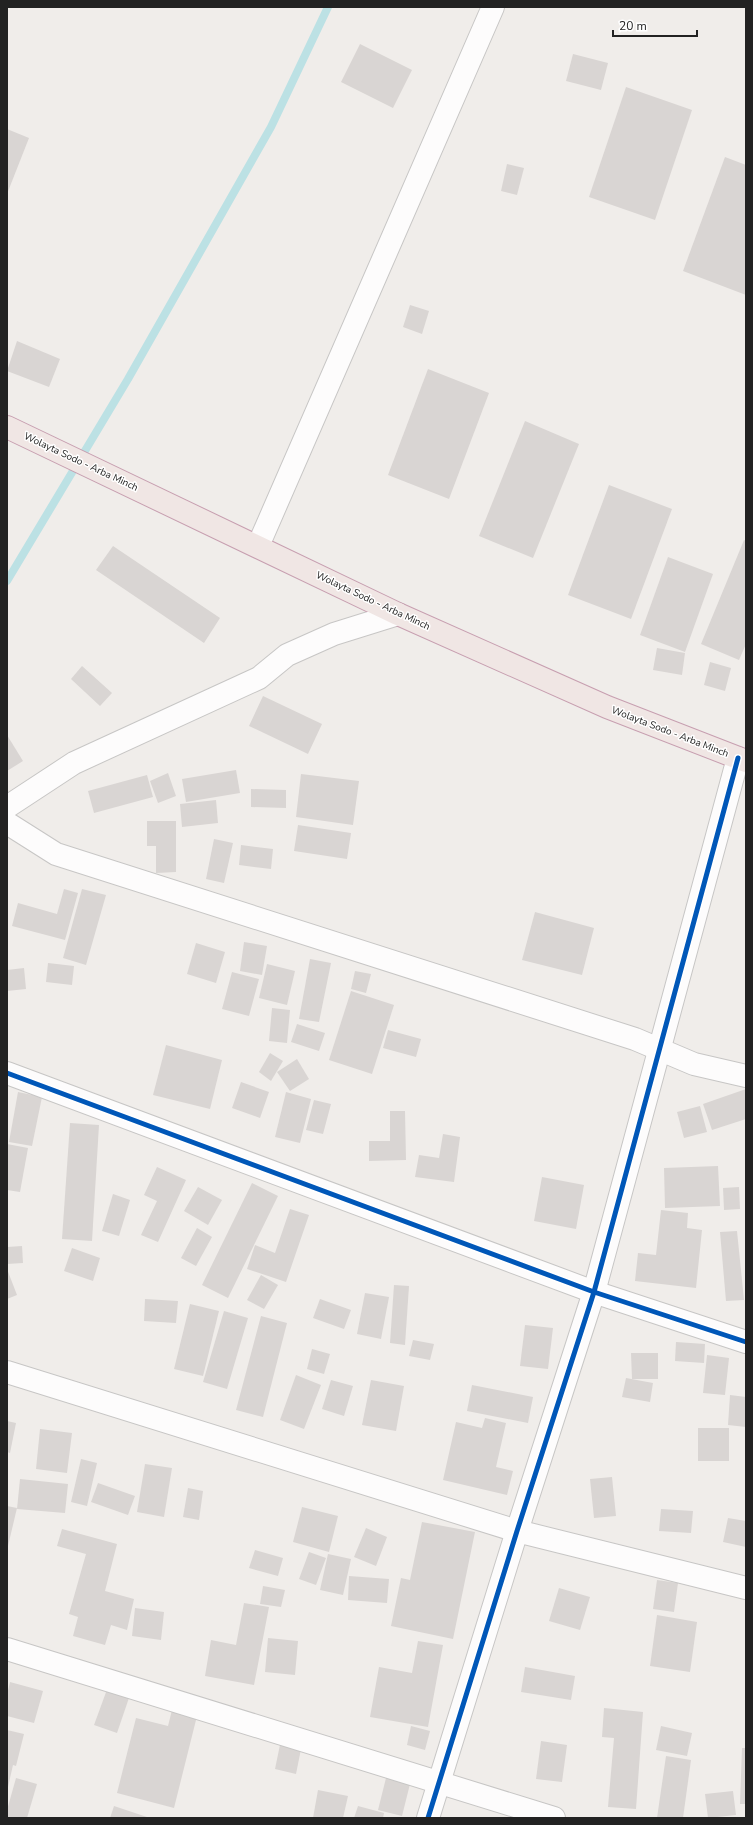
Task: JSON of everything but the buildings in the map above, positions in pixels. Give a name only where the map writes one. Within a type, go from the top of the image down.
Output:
[{"type":"highway","name":"Wolayta Sodo - Arba Minch","points":[[7,427],[398,614],[607,707],[742,760]]},
{"type":"street","points":[[258,546],[493,7]]},
{"type":"street","points":[[7,807],[74,763],[259,678],[287,655],[334,634],[398,614]]},
{"type":"street","points":[[428,1818],[517,1531],[594,1292],[660,1051],[677,983],[742,760]]},
{"type":"street","points":[[7,823],[56,854],[635,1039],[660,1051],[694,1064],[746,1076]]},
{"type":"street","points":[[7,1073],[594,1292],[746,1342]]},
{"type":"street","points":[[7,1372],[517,1531],[746,1588]]},
{"type":"street","points":[[7,1649],[554,1818]]},
{"type":"waterway","points":[[7,581],[128,379],[271,127],[328,7]]},
{"type":"cycle path","points":[[428,1818],[517,1531],[594,1292],[738,758]]},
{"type":"cycle path","points":[[7,1073],[594,1292],[746,1342]]}]
